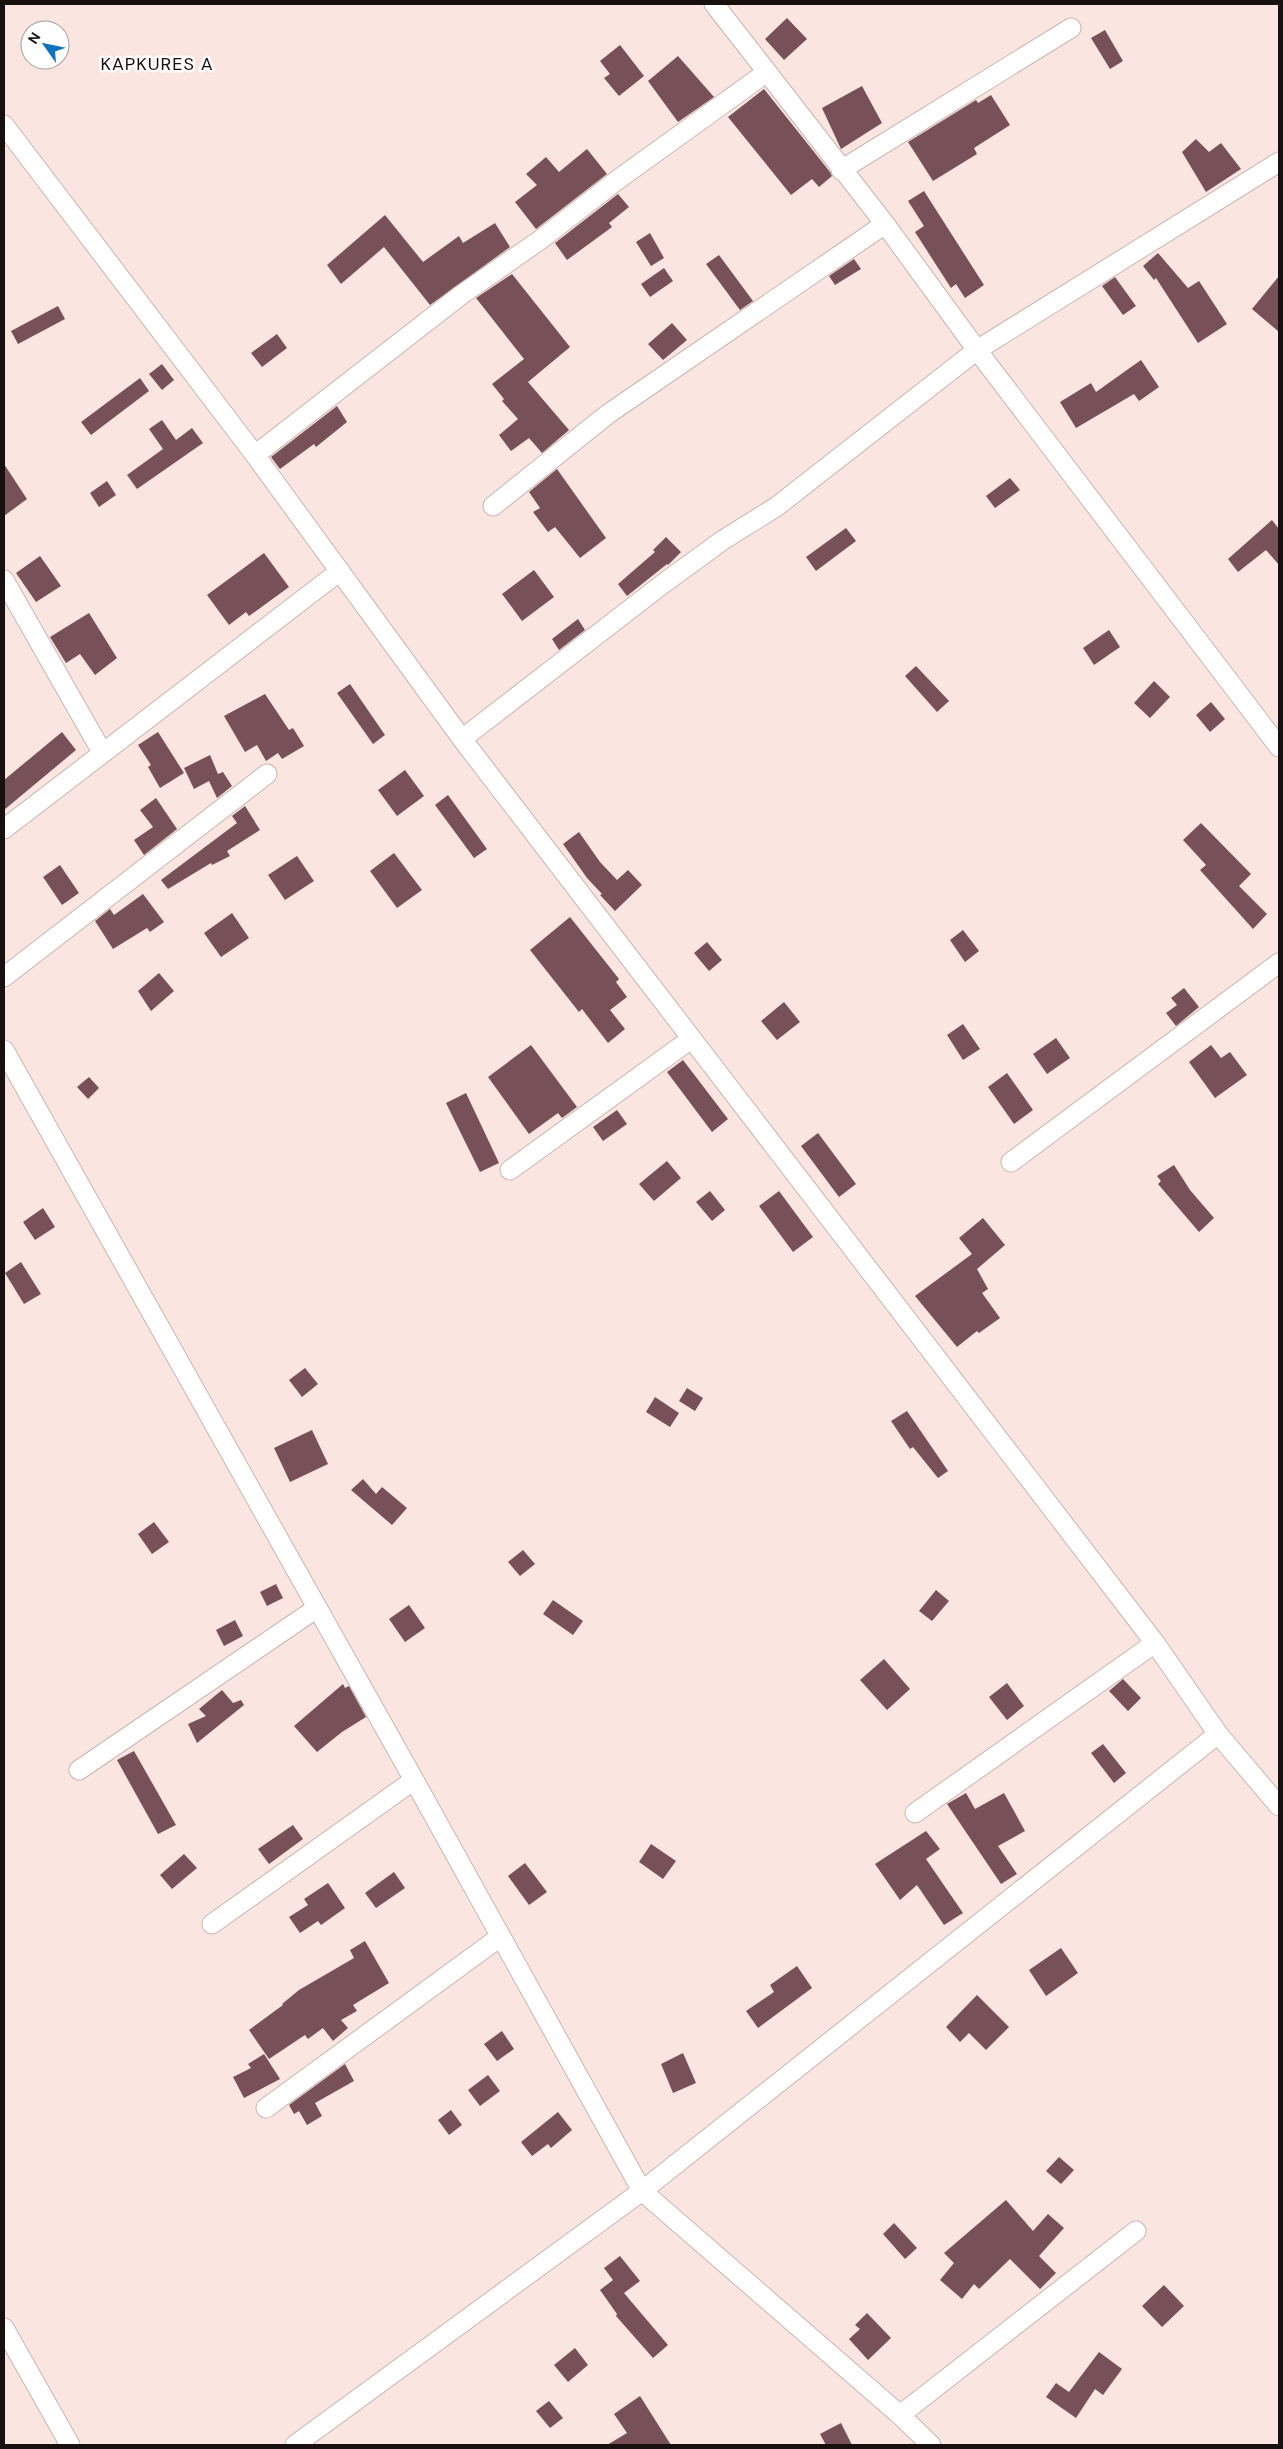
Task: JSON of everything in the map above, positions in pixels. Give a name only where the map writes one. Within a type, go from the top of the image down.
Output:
[{"type":"street","points":[[714,4],[841,170],[886,224],[977,350],[1279,747]]},
{"type":"street","points":[[841,170],[1071,28]]},
{"type":"street","points":[[255,455],[461,295],[540,240],[616,181],[767,72]]},
{"type":"street","points":[[4,125],[255,455],[462,739],[1155,1643],[1218,1734],[1278,1803]]},
{"type":"street","points":[[462,739],[664,583],[723,540],[776,507],[977,350],[1279,162]]},
{"type":"street","points":[[493,506],[608,414],[886,224]]},
{"type":"street","points":[[4,828],[340,571]]},
{"type":"street","points":[[4,580],[102,752]]},
{"type":"street","points":[[4,977],[267,774]]},
{"type":"street","points":[[1011,1162],[1279,963]]},
{"type":"street","points":[[510,1170],[691,1039]]},
{"type":"street","points":[[4,1050],[414,1780],[642,2191],[900,2415],[931,2445]]},
{"type":"street","points":[[80,1770],[317,1608]]},
{"type":"street","points":[[915,1813],[1155,1643]]},
{"type":"street","points":[[295,2445],[642,2191],[1218,1734]]},
{"type":"street","points":[[212,1924],[414,1780]]},
{"type":"street","points":[[266,2108],[500,1937]]},
{"type":"street","points":[[900,2415],[1136,2231]]},
{"type":"street","points":[[4,2328],[70,2445]]},
{"type":"building","points":[[787,18],[807,39],[784,60],[765,39]]},
{"type":"building","points":[[1105,30],[1123,61],[1110,69],[1091,38]]},
{"type":"building","points":[[620,45],[644,76],[619,96],[604,78],[610,74],[600,61]]},
{"type":"building","points":[[678,56],[714,97],[678,122],[648,81]]},
{"type":"building","points":[[862,86],[882,123],[841,149],[822,108]]},
{"type":"building","points":[[764,89],[830,172],[832,176],[819,187],[812,179],[791,195],[728,117]]},
{"type":"building","points":[[991,95],[1010,125],[974,148],[977,154],[933,181],[908,142],[976,100],[978,103]]},
{"type":"building","points":[[1196,139],[1209,152],[1221,143],[1241,169],[1206,192],[1182,152]]},
{"type":"building","points":[[587,149],[607,174],[536,229],[515,202],[537,185],[526,174],[546,157],[559,172]]},
{"type":"building","points":[[924,191],[984,285],[965,298],[956,284],[951,288],[915,232],[924,226],[908,201]]},
{"type":"building","points":[[618,194],[629,207],[609,223],[612,227],[567,260],[555,243]]},
{"type":"building","points":[[385,215],[423,262],[459,236],[463,243],[495,223],[510,247],[430,305],[384,247],[341,284],[327,265]]},
{"type":"building","points":[[650,233],[664,258],[651,266],[636,242]]},
{"type":"building","points":[[1158,253],[1188,288],[1199,281],[1227,324],[1198,343],[1156,278],[1154,280],[1143,266]]},
{"type":"building","points":[[719,255],[753,301],[740,310],[706,264]]},
{"type":"building","points":[[854,259],[861,269],[835,285],[829,276]]},
{"type":"building","points":[[664,268],[673,281],[650,297],[641,284]]},
{"type":"building","points":[[512,274],[570,347],[528,382],[569,430],[542,453],[529,438],[511,451],[499,435],[518,419],[502,401],[504,399],[492,384],[524,359],[476,298]]},
{"type":"building","points":[[1279,276],[1279,332],[1252,309]]},
{"type":"building","points":[[1115,277],[1136,306],[1123,315],[1102,286]]},
{"type":"building","points":[[58,306],[65,319],[18,344],[11,331]]},
{"type":"building","points":[[672,323],[687,340],[663,360],[648,344]]},
{"type":"building","points":[[277,334],[287,348],[262,367],[251,353]]},
{"type":"building","points":[[1141,360],[1159,387],[1139,401],[1134,394],[1076,428],[1060,402],[1091,383],[1096,392]]},
{"type":"building","points":[[162,364],[174,380],[162,390],[149,374]]},
{"type":"building","points":[[140,378],[149,391],[91,435],[81,422]]},
{"type":"building","points":[[337,406],[347,422],[316,447],[314,444],[280,469],[271,457]]},
{"type":"building","points":[[162,420],[176,440],[192,428],[203,443],[137,489],[127,475],[163,449],[149,429]]},
{"type":"building","points":[[4,464],[27,499],[4,516]]},
{"type":"building","points":[[557,469],[606,538],[580,558],[555,527],[548,532],[533,512],[540,508],[529,492]]},
{"type":"building","points":[[1010,478],[1020,490],[995,508],[986,496]]},
{"type":"building","points":[[107,481],[116,495],[99,507],[90,493]]},
{"type":"building","points":[[1272,520],[1279,529],[1279,565],[1266,550],[1238,572],[1228,559]]},
{"type":"building","points":[[846,528],[856,541],[816,571],[806,557]]},
{"type":"building","points":[[666,537],[681,552],[668,565],[627,596],[618,584],[655,552],[653,550]]},
{"type":"building","points":[[264,553],[289,587],[249,616],[246,612],[229,625],[207,595]]},
{"type":"building","points":[[40,556],[61,586],[36,602],[16,573]]},
{"type":"building","points":[[534,570],[554,597],[522,621],[502,594]]},
{"type":"building","points":[[89,613],[117,658],[95,675],[80,654],[66,663],[50,637]]},
{"type":"building","points":[[578,619],[585,630],[559,650],[552,639]]},
{"type":"building","points":[[1109,630],[1120,647],[1094,665],[1083,648]]},
{"type":"building","points":[[916,666],[949,701],[937,712],[905,676]]},
{"type":"building","points":[[1154,681],[1170,697],[1150,718],[1134,703]]},
{"type":"building","points":[[350,684],[385,735],[373,744],[337,693]]},
{"type":"building","points":[[265,694],[289,730],[293,728],[304,746],[282,759],[278,753],[266,761],[257,745],[245,752],[224,716]]},
{"type":"building","points":[[1211,702],[1225,719],[1210,732],[1196,715]]},
{"type":"building","points":[[62,732],[76,750],[4,810],[4,780]]},
{"type":"building","points":[[158,732],[184,773],[160,788],[148,767],[151,765],[138,745]]},
{"type":"building","points":[[210,755],[218,774],[223,772],[232,786],[217,798],[209,781],[194,789],[184,768]]},
{"type":"building","points":[[405,770],[424,796],[397,816],[378,790]]},
{"type":"building","points":[[448,795],[487,849],[474,858],[435,805]]},
{"type":"building","points":[[156,798],[177,829],[144,855],[134,840],[153,827],[140,810]]},
{"type":"building","points":[[245,806],[260,830],[227,851],[230,856],[212,865],[211,863],[168,889],[161,880],[237,823],[232,816]]},
{"type":"building","points":[[1201,823],[1251,874],[1239,886],[1267,914],[1253,929],[1200,870],[1206,865],[1183,840]]},
{"type":"building","points":[[579,832],[600,862],[617,880],[628,870],[642,885],[615,911],[600,895],[602,894],[587,878],[563,844]]},
{"type":"building","points":[[394,853],[422,890],[397,908],[370,871]]},
{"type":"building","points":[[297,856],[314,881],[285,900],[268,875]]},
{"type":"building","points":[[60,865],[79,893],[62,905],[43,877]]},
{"type":"building","points":[[143,894],[164,922],[150,932],[147,928],[113,949],[95,921],[110,909],[114,915]]},
{"type":"building","points":[[232,913],[249,938],[221,957],[204,933]]},
{"type":"building","points":[[570,917],[619,979],[616,982],[627,997],[610,1010],[625,1029],[608,1043],[582,1009],[579,1012],[530,950]]},
{"type":"building","points":[[963,930],[979,951],[965,962],[950,940]]},
{"type":"building","points":[[707,942],[722,960],[709,971],[694,953]]},
{"type":"building","points":[[159,973],[174,991],[151,1011],[138,991]]},
{"type":"building","points":[[1184,988],[1199,1007],[1176,1026],[1166,1013],[1177,1005],[1171,998]]},
{"type":"building","points":[[784,1002],[800,1022],[777,1040],[761,1021]]},
{"type":"building","points":[[963,1024],[980,1049],[963,1060],[947,1035]]},
{"type":"building","points":[[1056,1038],[1070,1058],[1047,1074],[1033,1054]]},
{"type":"building","points":[[531,1045],[577,1107],[562,1118],[558,1113],[529,1134],[488,1077]]},
{"type":"building","points":[[1211,1045],[1221,1058],[1230,1052],[1247,1075],[1215,1098],[1189,1062]]},
{"type":"building","points":[[683,1060],[728,1119],[712,1132],[667,1072]]},
{"type":"building","points":[[1007,1073],[1033,1110],[1014,1124],[988,1087]]},
{"type":"building","points":[[89,1077],[99,1088],[88,1099],[77,1087]]},
{"type":"building","points":[[466,1093],[499,1163],[480,1172],[446,1103]]},
{"type":"building","points":[[617,1110],[627,1124],[603,1141],[593,1127]]},
{"type":"building","points":[[818,1133],[856,1184],[839,1197],[801,1146]]},
{"type":"building","points":[[667,1161],[681,1178],[654,1201],[639,1184]]},
{"type":"building","points":[[1174,1165],[1190,1190],[1214,1218],[1199,1232],[1158,1184],[1161,1181],[1157,1176]]},
{"type":"building","points":[[710,1191],[725,1210],[712,1221],[696,1202]]},
{"type":"building","points":[[779,1191],[813,1237],[793,1252],[759,1206]]},
{"type":"building","points":[[43,1208],[55,1227],[35,1240],[23,1222]]},
{"type":"building","points":[[983,1218],[1005,1245],[977,1269],[988,1289],[982,1293],[1000,1318],[979,1333],[977,1331],[957,1347],[915,1296],[972,1254],[959,1238]]},
{"type":"building","points":[[21,1262],[41,1294],[24,1304],[5,1273]]},
{"type":"building","points":[[305,1368],[318,1384],[302,1397],[289,1380]]},
{"type":"building","points":[[687,1388],[703,1398],[695,1411],[679,1401]]},
{"type":"building","points":[[655,1397],[679,1413],[670,1427],[646,1412]]},
{"type":"building","points":[[907,1411],[948,1471],[938,1478],[913,1447],[910,1449],[891,1421]]},
{"type":"building","points":[[312,1430],[328,1464],[290,1482],[274,1448]]},
{"type":"building","points":[[363,1479],[376,1494],[382,1487],[407,1508],[392,1525],[351,1490]]},
{"type":"building","points":[[154,1522],[169,1542],[152,1554],[138,1534]]},
{"type":"building","points":[[523,1550],[535,1564],[520,1576],[508,1562]]},
{"type":"building","points":[[276,1584],[283,1598],[267,1606],[260,1592]]},
{"type":"building","points":[[936,1590],[949,1601],[932,1621],[919,1611]]},
{"type":"building","points":[[553,1600],[583,1621],[573,1635],[543,1614]]},
{"type":"building","points":[[409,1605],[425,1628],[405,1642],[389,1619]]},
{"type":"building","points":[[235,1620],[243,1636],[224,1646],[216,1630]]},
{"type":"building","points":[[884,1659],[910,1689],[887,1710],[860,1680]]},
{"type":"building","points":[[1123,1679],[1141,1698],[1128,1711],[1109,1691]]},
{"type":"building","points":[[1007,1683],[1024,1706],[1007,1720],[989,1697]]},
{"type":"building","points":[[343,1684],[345,1688],[349,1686],[366,1717],[342,1732],[317,1752],[294,1726]]},
{"type":"building","points":[[222,1690],[233,1703],[241,1700],[244,1705],[197,1743],[188,1724],[206,1716],[199,1709]]},
{"type":"building","points":[[1103,1744],[1126,1773],[1114,1783],[1091,1753]]},
{"type":"building","points":[[134,1751],[176,1825],[158,1834],[117,1760]]},
{"type":"building","points":[[966,1793],[975,1809],[1004,1793],[1025,1831],[998,1846],[1017,1874],[1001,1884],[947,1804]]},
{"type":"building","points":[[293,1825],[303,1839],[269,1864],[258,1849]]},
{"type":"building","points":[[926,1831],[940,1849],[926,1859],[963,1913],[944,1925],[917,1885],[900,1900],[875,1864]]},
{"type":"building","points":[[651,1844],[676,1861],[663,1879],[639,1862]]},
{"type":"building","points":[[184,1854],[197,1868],[172,1889],[160,1875]]},
{"type":"building","points":[[525,1863],[547,1892],[529,1905],[508,1876]]},
{"type":"building","points":[[394,1872],[405,1888],[376,1908],[365,1893]]},
{"type":"building","points":[[328,1883],[345,1908],[321,1925],[318,1921],[300,1933],[289,1917],[308,1905],[304,1899]]},
{"type":"building","points":[[365,1941],[389,1983],[353,2005],[357,2011],[341,2020],[348,2028],[333,2041],[323,2028],[308,2039],[305,2035],[269,2059],[249,2030],[283,2005],[299,1990],[354,1958],[350,1950]]},
{"type":"building","points":[[1061,1948],[1078,1973],[1046,1996],[1029,1970]]},
{"type":"building","points":[[797,1966],[812,1988],[758,2028],[746,2011],[774,1992],[770,1985]]},
{"type":"building","points":[[977,1995],[1009,2027],[986,2050],[969,2033],[960,2042],[946,2027]]},
{"type":"building","points":[[502,2031],[514,2049],[497,2061],[484,2044]]},
{"type":"building","points":[[683,2053],[696,2083],[673,2093],[661,2064]]},
{"type":"building","points":[[264,2054],[280,2079],[244,2098],[233,2077],[251,2068],[248,2064]]},
{"type":"building","points":[[345,2064],[354,2081],[315,2103],[322,2116],[307,2125],[299,2111],[294,2114],[289,2105]]},
{"type":"building","points":[[488,2075],[500,2091],[480,2106],[468,2090]]},
{"type":"building","points":[[451,2110],[462,2125],[449,2135],[438,2120]]},
{"type":"building","points":[[558,2112],[572,2130],[551,2148],[548,2144],[532,2156],[521,2142]]},
{"type":"building","points":[[1059,2157],[1074,2170],[1061,2184],[1046,2171]]},
{"type":"building","points":[[1006,2200],[1033,2231],[1048,2214],[1064,2228],[1039,2256],[1056,2273],[1040,2289],[1010,2259],[979,2289],[974,2284],[962,2299],[940,2280],[954,2263],[944,2253]]},
{"type":"building","points":[[894,2223],[917,2248],[905,2259],[883,2234]]},
{"type":"building","points":[[620,2256],[640,2281],[624,2293],[668,2345],[653,2358],[616,2316],[617,2314],[600,2290],[613,2280],[604,2268]]},
{"type":"building","points":[[1164,2285],[1184,2306],[1162,2327],[1142,2306]]},
{"type":"building","points":[[867,2313],[891,2338],[868,2360],[849,2339],[860,2329],[855,2325]]},
{"type":"building","points":[[575,2348],[588,2365],[568,2382],[554,2365]]},
{"type":"building","points":[[1099,2352],[1122,2369],[1103,2395],[1095,2389],[1076,2418],[1046,2397],[1056,2383],[1069,2392]]},
{"type":"building","points":[[640,2396],[671,2445],[607,2445],[627,2433],[614,2414]]},
{"type":"building","points":[[549,2401],[563,2418],[550,2428],[536,2411]]},
{"type":"building","points":[[841,2423],[852,2445],[826,2445],[820,2434]]},
{"type":"district","name":"KAPKURES A","points":[[157,64]]}]
